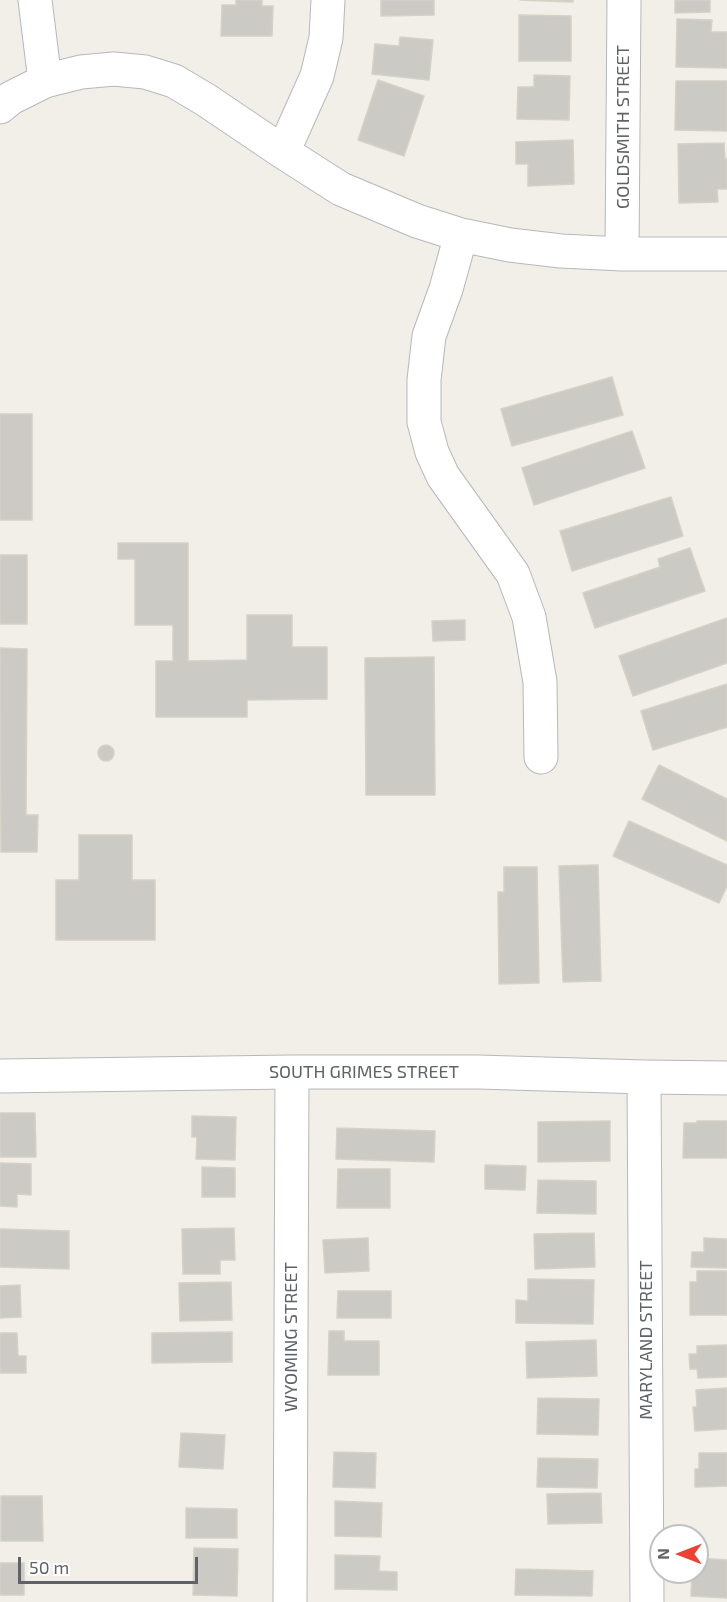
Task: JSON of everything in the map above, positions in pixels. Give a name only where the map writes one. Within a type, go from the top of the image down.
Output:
[{"type":"street","points":[[35,0],[45,81]]},
{"type":"street","points":[[283,152],[317,76],[326,38],[328,0]]},
{"type":"street","name":"GOLDSMITH STREET","points":[[622,254],[624,0]]},
{"type":"street","points":[[0,107],[11,98],[45,81],[81,72],[114,69],[145,72],[174,81],[206,100],[341,189],[417,221],[461,235],[510,245],[561,251],[622,254],[727,254]]},
{"type":"street","points":[[461,235],[446,289],[429,336],[424,380],[424,422],[432,452],[443,476],[513,574],[529,616],[540,682],[541,757]]},
{"type":"street","name":"WYOMING STREET","points":[[290,1602],[292,1072]]},
{"type":"street","name":"SOUTH GRIMES STREET","points":[[0,1076],[478,1072],[727,1078]]},
{"type":"street","name":"MARYLAND STREET","points":[[644,1077],[647,1602]]},
{"type":"building","points":[[236,0],[262,0],[262,6],[273,6],[272,36],[221,36],[222,5],[236,5]]},
{"type":"building","points":[[381,0],[434,0],[434,15],[381,16]]},
{"type":"building","points":[[520,0],[573,0],[573,2]]},
{"type":"building","points":[[675,0],[710,0],[710,12],[675,13]]},
{"type":"building","points":[[519,15],[571,16],[571,61],[519,61]]},
{"type":"building","points":[[677,19],[712,20],[711,32],[727,32],[727,68],[676,67]]},
{"type":"building","points":[[400,37],[433,40],[429,80],[372,74],[375,44],[399,46]]},
{"type":"building","points":[[534,75],[570,76],[569,120],[517,119],[518,87],[534,87]]},
{"type":"building","points":[[378,80],[424,96],[404,156],[358,140]]},
{"type":"building","points":[[676,81],[727,81],[727,131],[675,130]]},
{"type":"building","points":[[573,140],[574,184],[528,186],[528,164],[516,164],[516,142]]},
{"type":"building","points":[[724,143],[725,159],[727,159],[727,189],[717,189],[718,202],[679,203],[678,144]]},
{"type":"building","points":[[612,377],[623,415],[512,446],[501,409]]},
{"type":"building","points":[[0,414],[32,414],[32,520],[0,520]]},
{"type":"building","points":[[632,431],[645,468],[534,505],[522,468]]},
{"type":"building","points":[[671,497],[683,536],[572,571],[560,531]]},
{"type":"building","points":[[118,543],[188,543],[188,661],[247,660],[247,615],[292,615],[292,647],[327,647],[327,699],[247,700],[247,717],[156,717],[156,661],[173,661],[173,625],[135,625],[135,559],[118,559]]},
{"type":"building","points":[[690,548],[705,591],[595,628],[583,593],[660,567],[658,559]]},
{"type":"building","points":[[0,555],[27,555],[27,624],[0,624]]},
{"type":"building","points":[[727,618],[727,663],[633,696],[619,656]]},
{"type":"building","points":[[465,620],[465,640],[433,641],[432,621]]},
{"type":"building","points":[[0,648],[27,649],[26,815],[38,815],[37,852],[1,852]]},
{"type":"building","points":[[434,657],[435,795],[366,795],[365,658]]},
{"type":"building","points":[[727,684],[727,727],[653,750],[641,711]]},
{"type":"building","points":[[106,745],[114,753],[106,761],[98,753]]},
{"type":"building","points":[[659,765],[727,799],[727,841],[642,799]]},
{"type":"building","points":[[629,821],[727,865],[727,886],[719,903],[613,856]]},
{"type":"building","points":[[79,835],[132,835],[132,880],[155,880],[155,940],[56,940],[56,880],[79,880]]},
{"type":"building","points":[[598,865],[601,981],[563,982],[559,866]]},
{"type":"building","points":[[504,867],[537,867],[539,983],[499,984],[498,892],[504,892]]},
{"type":"building","points":[[0,1113],[35,1113],[36,1157],[0,1157]]},
{"type":"building","points":[[192,1116],[236,1117],[235,1160],[196,1159],[197,1137],[192,1137]]},
{"type":"building","points":[[610,1121],[610,1161],[538,1162],[538,1122]]},
{"type":"building","points":[[697,1121],[727,1121],[727,1158],[683,1158],[684,1123],[697,1123]]},
{"type":"building","points":[[337,1128],[435,1131],[434,1162],[336,1159]]},
{"type":"building","points":[[0,1163],[31,1164],[31,1195],[17,1194],[17,1207],[0,1206]]},
{"type":"building","points":[[485,1165],[526,1166],[525,1190],[485,1189]]},
{"type":"building","points":[[202,1167],[235,1168],[235,1197],[202,1197]]},
{"type":"building","points":[[338,1169],[390,1169],[390,1208],[337,1208]]},
{"type":"building","points":[[538,1180],[596,1181],[596,1214],[537,1213]]},
{"type":"building","points":[[234,1228],[235,1260],[220,1260],[220,1274],[183,1274],[182,1229]]},
{"type":"building","points":[[0,1229],[69,1231],[69,1269],[0,1267]]},
{"type":"building","points":[[594,1233],[595,1267],[535,1269],[534,1234]]},
{"type":"building","points":[[368,1238],[369,1271],[325,1273],[323,1240]]},
{"type":"building","points":[[704,1238],[727,1239],[727,1268],[691,1267],[692,1252],[704,1252]]},
{"type":"building","points":[[697,1271],[727,1271],[727,1315],[690,1315],[690,1282],[697,1282]]},
{"type":"building","points":[[528,1279],[594,1280],[593,1324],[516,1323],[516,1300],[528,1301]]},
{"type":"building","points":[[231,1282],[232,1320],[180,1321],[179,1283]]},
{"type":"building","points":[[20,1285],[21,1317],[0,1318],[0,1286]]},
{"type":"building","points":[[338,1291],[391,1291],[391,1318],[337,1318]]},
{"type":"building","points":[[329,1331],[344,1331],[344,1341],[379,1341],[379,1375],[328,1375]]},
{"type":"building","points":[[232,1332],[232,1362],[152,1363],[152,1333]]},
{"type":"building","points":[[0,1333],[17,1333],[18,1356],[26,1356],[26,1373],[0,1373]]},
{"type":"building","points":[[596,1340],[597,1376],[527,1378],[526,1342]]},
{"type":"building","points":[[727,1345],[727,1377],[698,1378],[697,1369],[690,1369],[689,1354],[697,1354],[697,1346]]},
{"type":"building","points":[[727,1388],[727,1429],[695,1431],[693,1407],[697,1407],[696,1390]]},
{"type":"building","points":[[538,1398],[599,1399],[598,1435],[537,1434]]},
{"type":"building","points":[[181,1433],[225,1435],[223,1469],[179,1467]]},
{"type":"building","points":[[334,1452],[376,1453],[375,1488],[333,1487]]},
{"type":"building","points":[[699,1453],[727,1453],[727,1486],[695,1487],[695,1469],[699,1469]]},
{"type":"building","points":[[538,1458],[598,1459],[597,1488],[537,1487]]},
{"type":"building","points":[[601,1493],[602,1523],[548,1524],[547,1494]]},
{"type":"building","points":[[1,1496],[42,1496],[43,1541],[1,1541]]},
{"type":"building","points":[[335,1501],[382,1503],[381,1537],[335,1536]]},
{"type":"building","points":[[186,1508],[237,1509],[237,1538],[186,1538]]},
{"type":"building","points":[[194,1548],[238,1549],[237,1596],[193,1595]]},
{"type":"building","points":[[335,1555],[380,1556],[379,1571],[397,1572],[397,1590],[335,1589]]},
{"type":"building","points":[[709,1559],[727,1560],[727,1598],[691,1596],[692,1584],[709,1584]]},
{"type":"building","points":[[0,1563],[24,1563],[24,1595],[0,1595]]},
{"type":"building","points":[[516,1569],[593,1571],[592,1596],[515,1595]]}]
